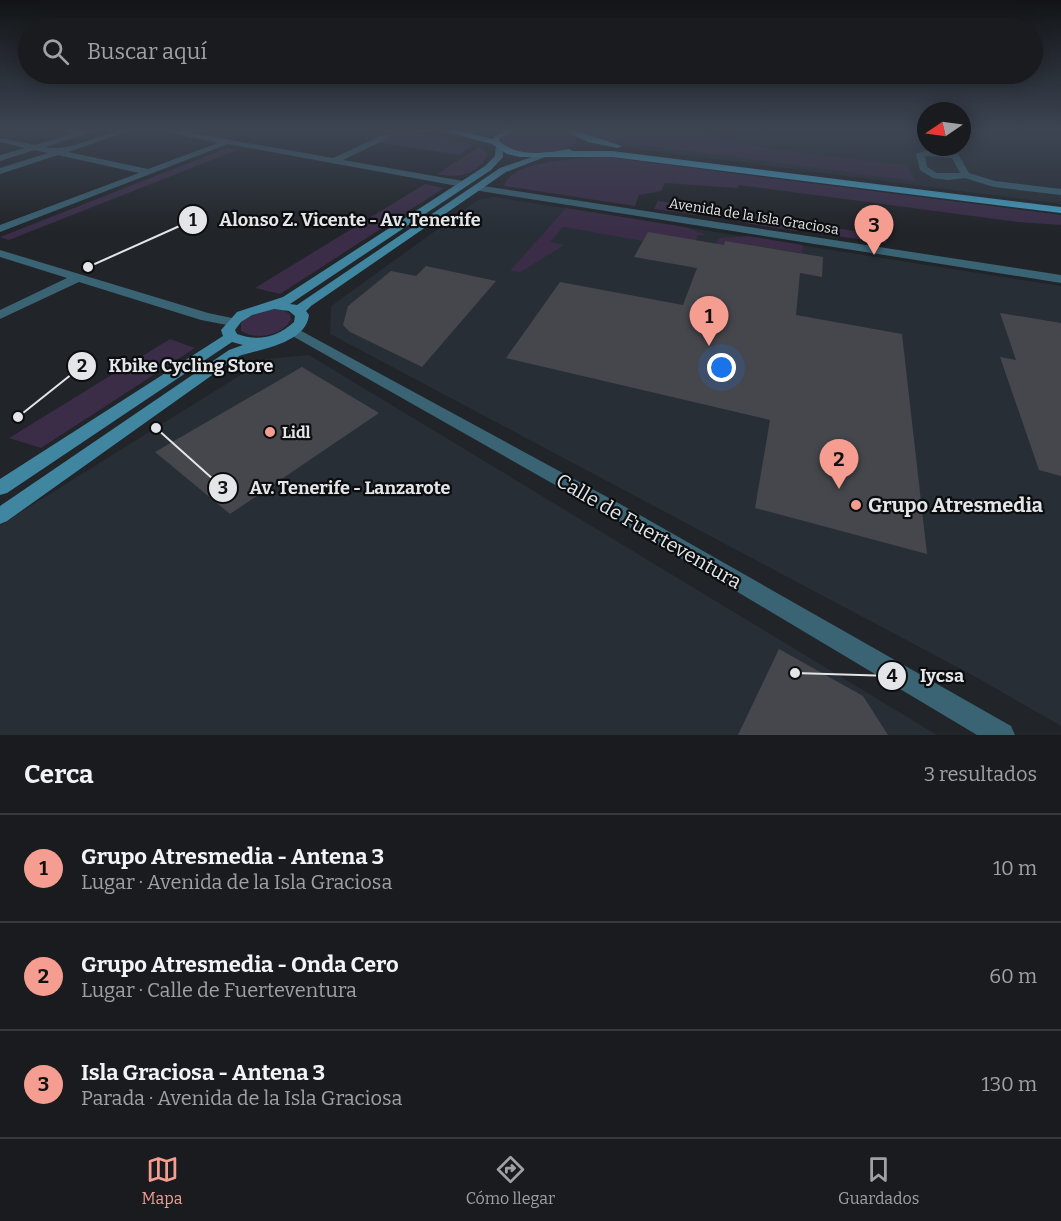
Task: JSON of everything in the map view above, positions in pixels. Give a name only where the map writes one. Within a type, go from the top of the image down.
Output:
[{"type":"main road","points":[[0,488],[231,329],[254,309],[288,300],[493,164]]},
{"type":"main road","points":[[0,516],[234,353],[281,338],[296,321],[306,303],[503,170],[521,164]]},
{"type":"main road","points":[[696,164],[1061,210]]},
{"type":"main road","points":[[756,164],[1061,204]]},
{"type":"main road","points":[[274,305],[287,306],[296,321]]},
{"type":"main road","points":[[231,329],[242,342],[264,342]]},
{"type":"street","points":[[0,171],[22,164]]},
{"type":"street","points":[[112,164],[149,172]]},
{"type":"street","points":[[0,229],[170,164]]},
{"type":"street","points":[[352,164],[462,184]]},
{"type":"street","points":[[922,164],[925,171],[942,176],[965,175],[994,184],[1061,192]]},
{"type":"street","points":[[959,164],[965,175]]},
{"type":"street","points":[[942,176],[944,189]]},
{"type":"street","name":"Avenida de la Isla Graciosa","points":[[477,188],[1061,279]]},
{"type":"street","points":[[0,253],[206,317],[231,329]]},
{"type":"street","points":[[0,315],[79,277]]},
{"type":"street","name":"Calle de Fuerteventura","points":[[296,321],[1002,735]]},
{"type":"shaded area","points":[[185,164],[201,164],[9,240],[0,237]]},
{"type":"shaded area","points":[[452,164],[481,164],[466,174],[452,176],[437,174]]},
{"type":"shaded area","points":[[663,164],[1061,215],[1061,225],[1018,222],[739,185],[737,188],[665,183],[661,191],[639,195],[635,206],[504,186],[510,177],[533,165]]},
{"type":"shaded area","points":[[759,164],[1061,164],[1061,204]]},
{"type":"shaded area","points":[[788,164],[907,165],[915,181]]},
{"type":"shaded area","points":[[425,184],[444,188],[280,294],[255,288]]},
{"type":"shaded area","name":"Grupo Atresmedia","points":[[494,197],[1061,286],[1061,726],[974,676],[330,334],[331,306],[478,200]]},
{"type":"shaded area","points":[[658,201],[700,207],[696,215],[654,209]]},
{"type":"shaded area","points":[[566,208],[685,227],[707,235],[698,235],[696,240],[643,241],[563,227],[550,242],[564,245],[521,272],[510,271]]},
{"type":"shaded area","points":[[748,215],[798,222],[796,231],[745,223]]},
{"type":"shaded area","points":[[816,225],[887,236],[886,243],[815,233]]},
{"type":"shaded area","points":[[748,236],[803,245],[802,253],[725,241],[724,245],[716,244],[719,238]]},
{"type":"shaded area","points":[[271,309],[283,310],[290,314],[291,320],[282,329],[269,335],[254,336],[241,331],[241,323],[248,316]]},
{"type":"shaded area","points":[[170,339],[195,348],[41,448],[9,438]]},
{"type":"shaded area","points":[[309,355],[937,735],[0,735],[0,525],[266,359]]},
{"type":"building","points":[[648,232],[724,245],[725,241],[823,257],[822,277],[800,273],[796,315],[902,334],[927,554],[755,508],[770,420],[506,358],[560,282],[683,305],[697,268],[634,257]]},
{"type":"building","points":[[426,266],[496,281],[422,367],[350,332],[343,325],[348,306],[391,271],[416,276]]},
{"type":"building","points":[[1000,313],[1061,323],[1061,476],[1039,470],[1000,357],[1016,360]]},
{"type":"building","name":"Lidl","points":[[302,367],[379,413],[230,514],[155,452]]},
{"type":"building","points":[[779,649],[863,696],[888,735],[738,735]]},
{"type":"place","name":"Isla Graciosa - Antena 3","points":[[874,255]]},
{"type":"place","name":"Alonso Z. Vicente - Av. Tenerife","points":[[88,267]]},
{"type":"place","name":"Grupo Atresmedia - Antena 3","points":[[709,346]]},
{"type":"place","name":"Kbike Cycling Store","points":[[18,417]]},
{"type":"place","name":"Av. Tenerife - Lanzarote","points":[[156,428]]},
{"type":"place","name":"Lidl","points":[[270,432]]},
{"type":"place","name":"Grupo Atresmedia - Onda Cero","points":[[839,489]]},
{"type":"place","name":"Grupo Atresmedia","points":[[856,505]]},
{"type":"place","name":"Iycsa","points":[[795,673]]}]
